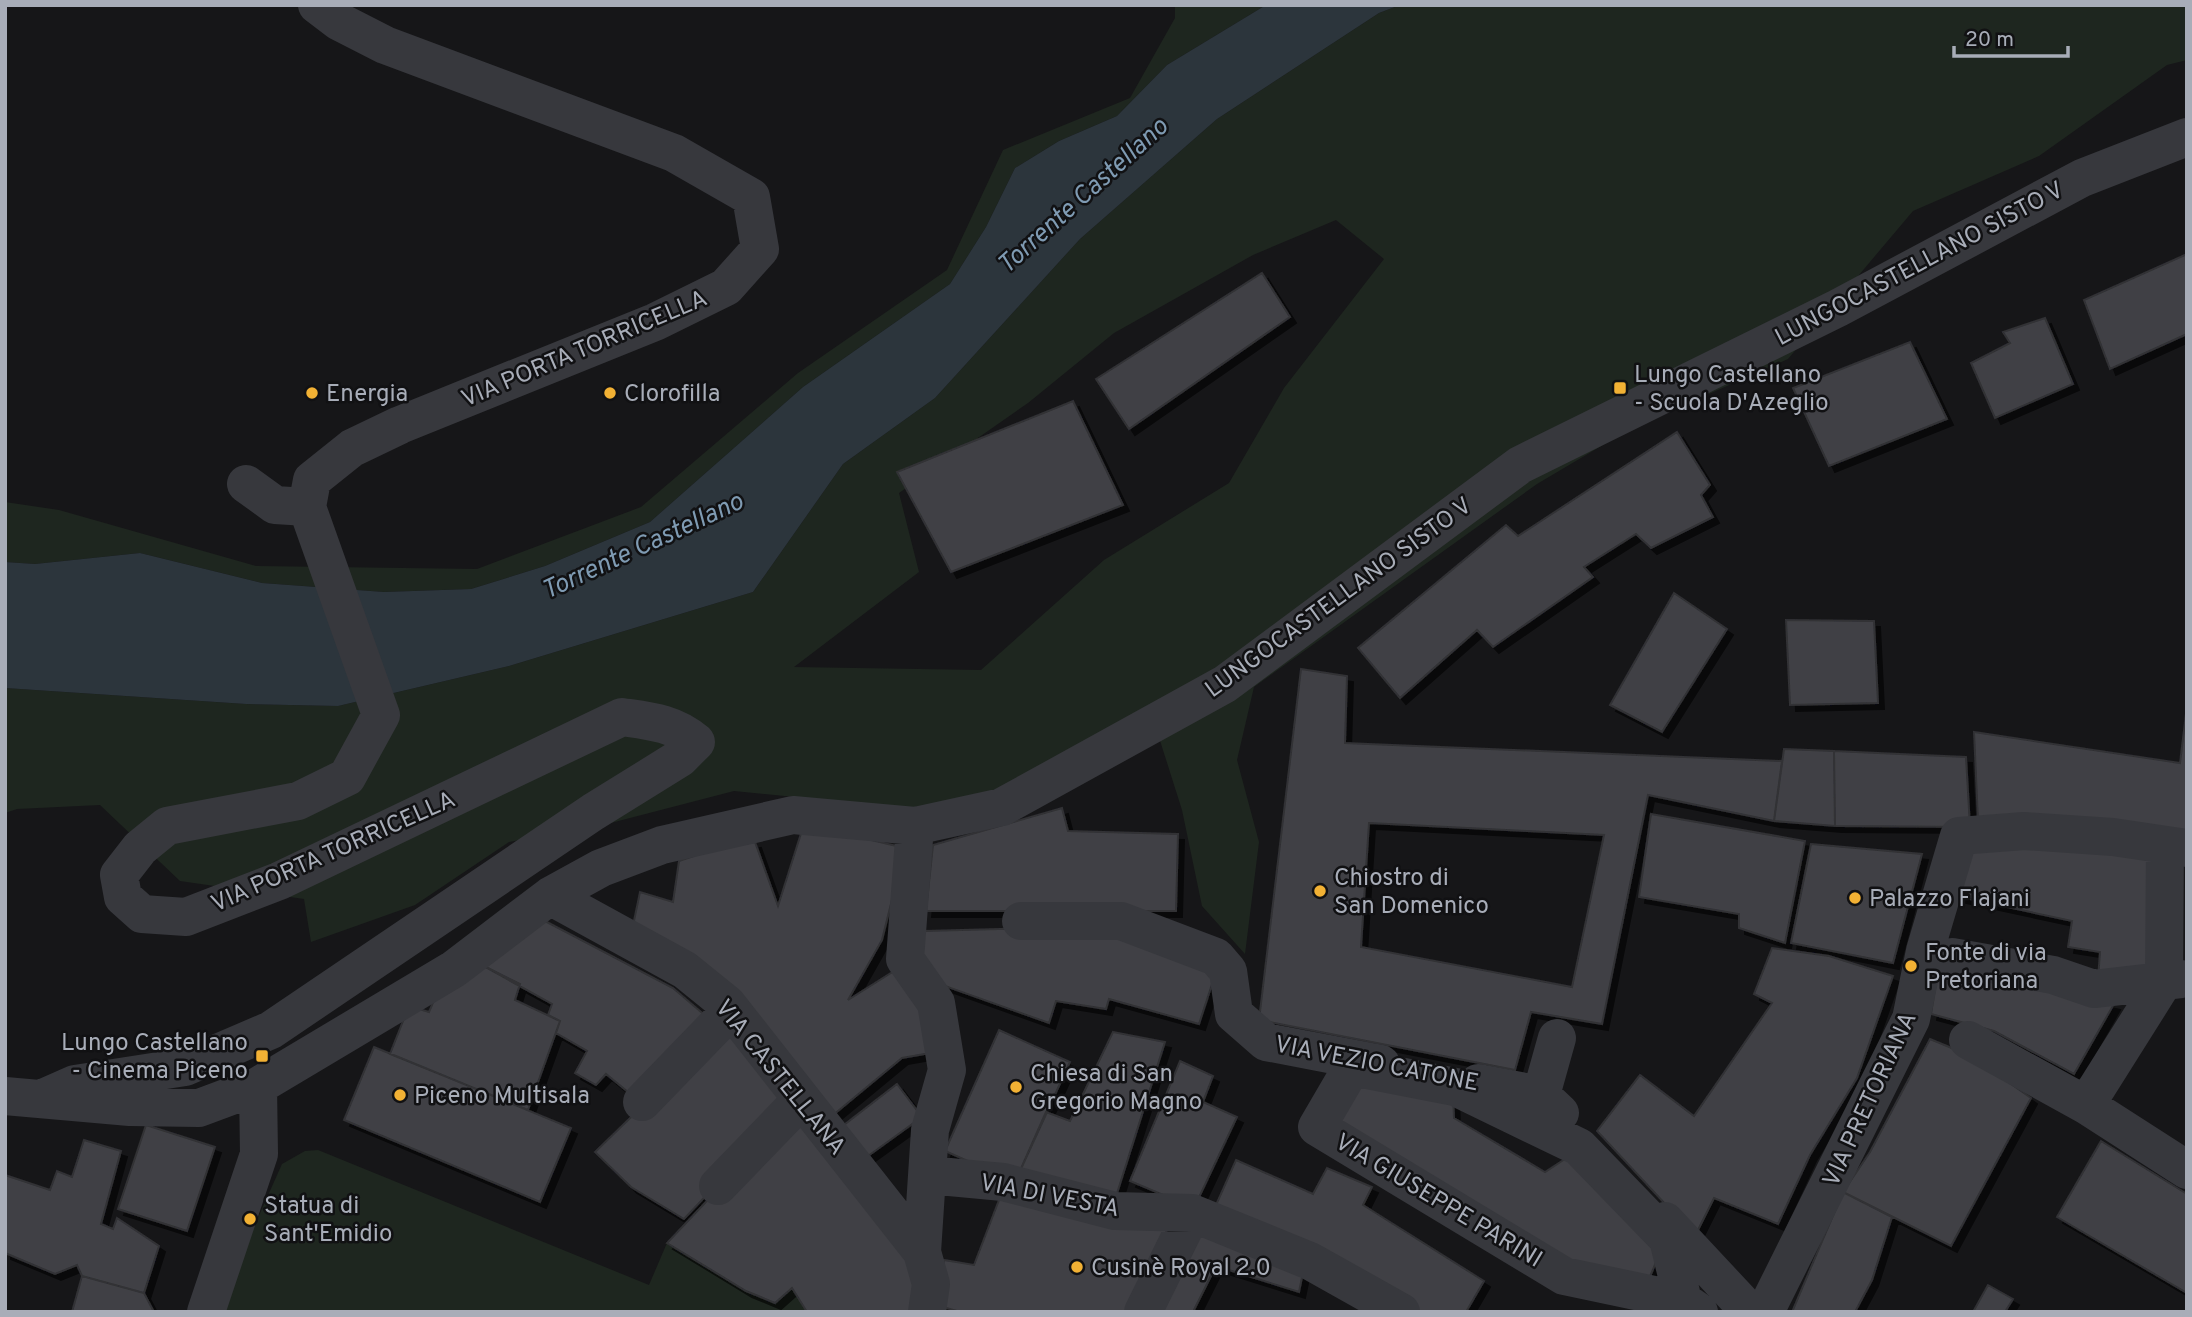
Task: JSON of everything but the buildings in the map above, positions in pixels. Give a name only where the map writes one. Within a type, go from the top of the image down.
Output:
[{"type":"street","name":"VIA PORTA TORRICELLA","points":[[23,1098],[75,1084],[185,1067],[271,1030],[581,820],[680,758],[696,742],[682,730],[658,722],[622,717],[279,880],[186,917],[142,914],[123,897],[118,875],[140,848],[167,826],[298,801],[347,777],[381,715],[322,543],[310,494],[352,448],[400,425],[655,321],[726,287],[760,249],[751,197],[674,153],[385,45],[338,21],[317,5]]},
{"type":"street","name":"LUNGOCASTELLANO SISTO V","points":[[23,1098],[130,1107],[199,1108],[258,1086],[454,969],[550,896],[601,868],[662,845],[793,816],[915,826],[1002,807],[1225,684],[1520,464],[1838,308],[2082,178],[2187,137]]},
{"type":"street","points":[[915,826],[905,959],[936,1003],[947,1070],[930,1130],[922,1252],[931,1284],[928,1312]]},
{"type":"street","name":"VIA PRETORIANA","points":[[1766,1312],[1911,1019],[1925,951],[1959,836],[2024,831],[2176,846]]},
{"type":"street","points":[[2085,1105],[2175,980],[2176,846]]},
{"type":"street","name":"VIA CASTELLANA","points":[[550,896],[685,970],[731,1010],[922,1252]]},
{"type":"street","name":"VIA VEZIO CATONE","points":[[1021,921],[1121,921],[1216,957],[1228,971],[1234,1014],[1266,1042],[1541,1095]]},
{"type":"street","points":[[1952,957],[2053,975],[2094,989],[2175,980]]},
{"type":"street","points":[[642,1102],[731,1010]]},
{"type":"street","points":[[1557,1038],[1541,1095],[1588,1139],[1750,1312]]},
{"type":"street","points":[[1968,1040],[2085,1105],[2187,1171]]},
{"type":"street","name":"VIA GIUSEPPE PARINI","points":[[1352,1067],[1455,1087],[1579,1147],[1668,1239],[1691,1307],[1564,1276],[1317,1127],[1352,1067]]},
{"type":"street","points":[[206,1312],[259,1154],[258,1086]]},
{"type":"street","points":[[718,1186],[801,1100]]},
{"type":"street","name":"VIA DI VESTA","points":[[928,1175],[1003,1182],[1115,1211],[1192,1213],[1310,1261],[1401,1312]]},
{"type":"street","points":[[1143,1312],[1192,1213]]},
{"type":"shaded area","points":[[1175,5],[1266,5],[1167,65],[1117,116],[1059,141],[1015,168],[986,227],[950,284],[803,387],[650,522],[545,566],[471,589],[384,592],[262,583],[140,553],[35,564],[5,562],[5,502],[59,510],[256,566],[477,569],[641,507],[798,373],[947,270],[1003,150],[1130,98],[1175,18]]},
{"type":"shaded area","points":[[1400,5],[2187,5],[2187,60],[2167,65],[2039,156],[1913,211],[1788,359],[1630,429],[1537,484],[1254,687],[1237,760],[1259,842],[1245,954],[1202,906],[1182,810],[1150,709],[1024,795],[906,808],[734,791],[603,825],[509,842],[415,905],[311,942],[304,899],[180,881],[100,805],[17,809],[5,813],[5,688],[246,704],[338,706],[509,666],[753,592],[843,464],[935,398],[1080,239],[1217,119],[1379,13]],"holes":[[[1336,220],[1384,259],[1284,388],[1229,483],[1104,560],[981,670],[794,667],[919,572],[899,493],[1028,403],[1114,333],[1253,255]]]},
{"type":"shaded area","points":[[318,1150],[649,1285],[667,1243],[746,1291],[775,1303],[792,1288],[807,1312],[216,1312],[282,1164],[305,1151]]},
{"type":"water","name":"Torrente Castellano","points":[[1266,5],[1400,5],[1379,13],[1217,119],[1080,239],[935,398],[843,464],[753,592],[509,666],[338,706],[246,704],[5,688],[5,562],[35,564],[140,553],[262,583],[384,592],[471,589],[545,566],[650,522],[803,387],[950,284],[986,227],[1015,168],[1059,141],[1117,116],[1167,65]]},
{"type":"place","name":"Lungo Castellano - Scuola D'Azeglio","points":[[1620,388]]},
{"type":"place","name":"Energia","points":[[312,393]]},
{"type":"place","name":"Clorofilla","points":[[610,393]]},
{"type":"place","name":"Chiostro di San Domenico","points":[[1320,891]]},
{"type":"place","name":"Palazzo Flajani","points":[[1855,898]]},
{"type":"place","name":"Fonte di via Pretoriana","points":[[1911,966]]},
{"type":"place","name":"Lungo Castellano - Cinema Piceno","points":[[262,1056]]},
{"type":"place","name":"Chiesa di San Gregorio Magno","points":[[1016,1087]]},
{"type":"place","name":"Piceno Multisala","points":[[400,1095]]},
{"type":"place","name":"Statua di Sant'Emidio","points":[[250,1219]]},
{"type":"place","name":"Cusinè Royal 2.0","points":[[1077,1267]]}]
